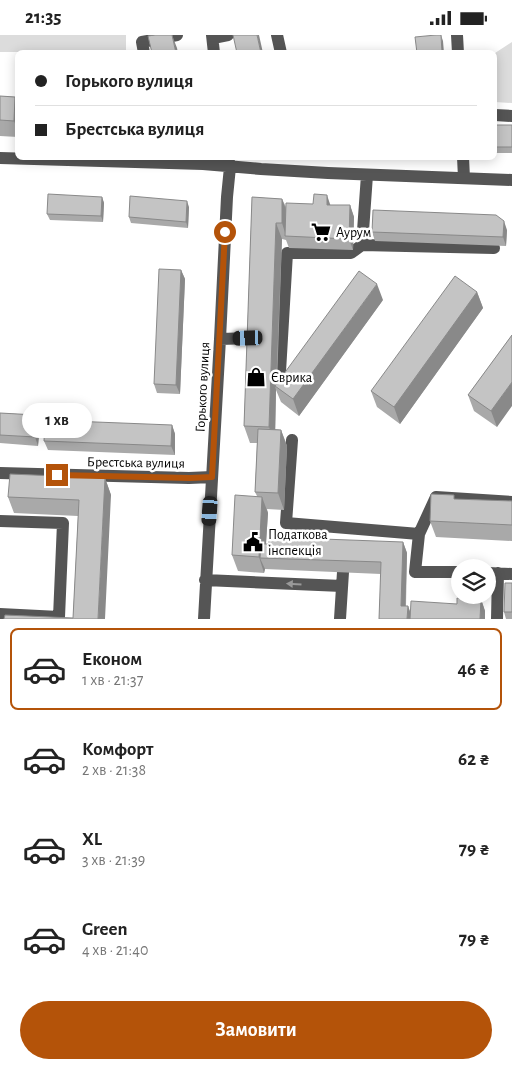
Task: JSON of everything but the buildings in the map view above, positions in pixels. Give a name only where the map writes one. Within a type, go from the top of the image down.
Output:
[{"type":"street","points":[[143,50],[142,42],[177,35]]},
{"type":"street","points":[[214,50],[212,37],[228,35]]},
{"type":"street","points":[[277,35],[280,50]]},
{"type":"street","points":[[457,35],[458,50]]},
{"type":"street","points":[[497,115],[512,116]]},
{"type":"street","points":[[0,158],[15,158]]},
{"type":"street","points":[[120,160],[203,164],[229,162],[367,175],[512,180]]},
{"type":"street","points":[[463,160],[464,178]]},
{"type":"street","name":"Горького вулиця","points":[[204,619],[229,162]]},
{"type":"street","points":[[362,245],[367,175]]},
{"type":"street","points":[[280,372],[280,337],[287,253],[351,253],[362,245],[494,247]]},
{"type":"street","points":[[220,339],[253,338]]},
{"type":"street","points":[[292,440],[286,523],[419,534]]},
{"type":"street","name":"Брестська вулиця","points":[[0,473],[212,477]]},
{"type":"street","points":[[451,572],[415,571],[419,534],[436,497],[512,502]]},
{"type":"street","points":[[0,521],[63,523],[59,617],[0,614]]},
{"type":"street","points":[[342,527],[343,543]]},
{"type":"street","points":[[340,619],[343,572]]},
{"type":"street","points":[[496,573],[512,574]]},
{"type":"street","points":[[205,579],[342,586]]},
{"type":"street","points":[[496,604],[497,619]]},
{"type":"shaded area","points":[[0,35],[126,35],[126,50],[15,50],[15,52],[0,52]]},
{"type":"shaded area","points":[[512,42],[512,103],[497,102],[497,52]]},
{"type":"place","name":"Аурум","points":[[321,232]]},
{"type":"place","name":"Єврика","points":[[256,377]]},
{"type":"place","name":"Податкова інспекція","points":[[253,542]]},
{"type":"route","points":[[57,475],[212,477],[225,232]]}]
